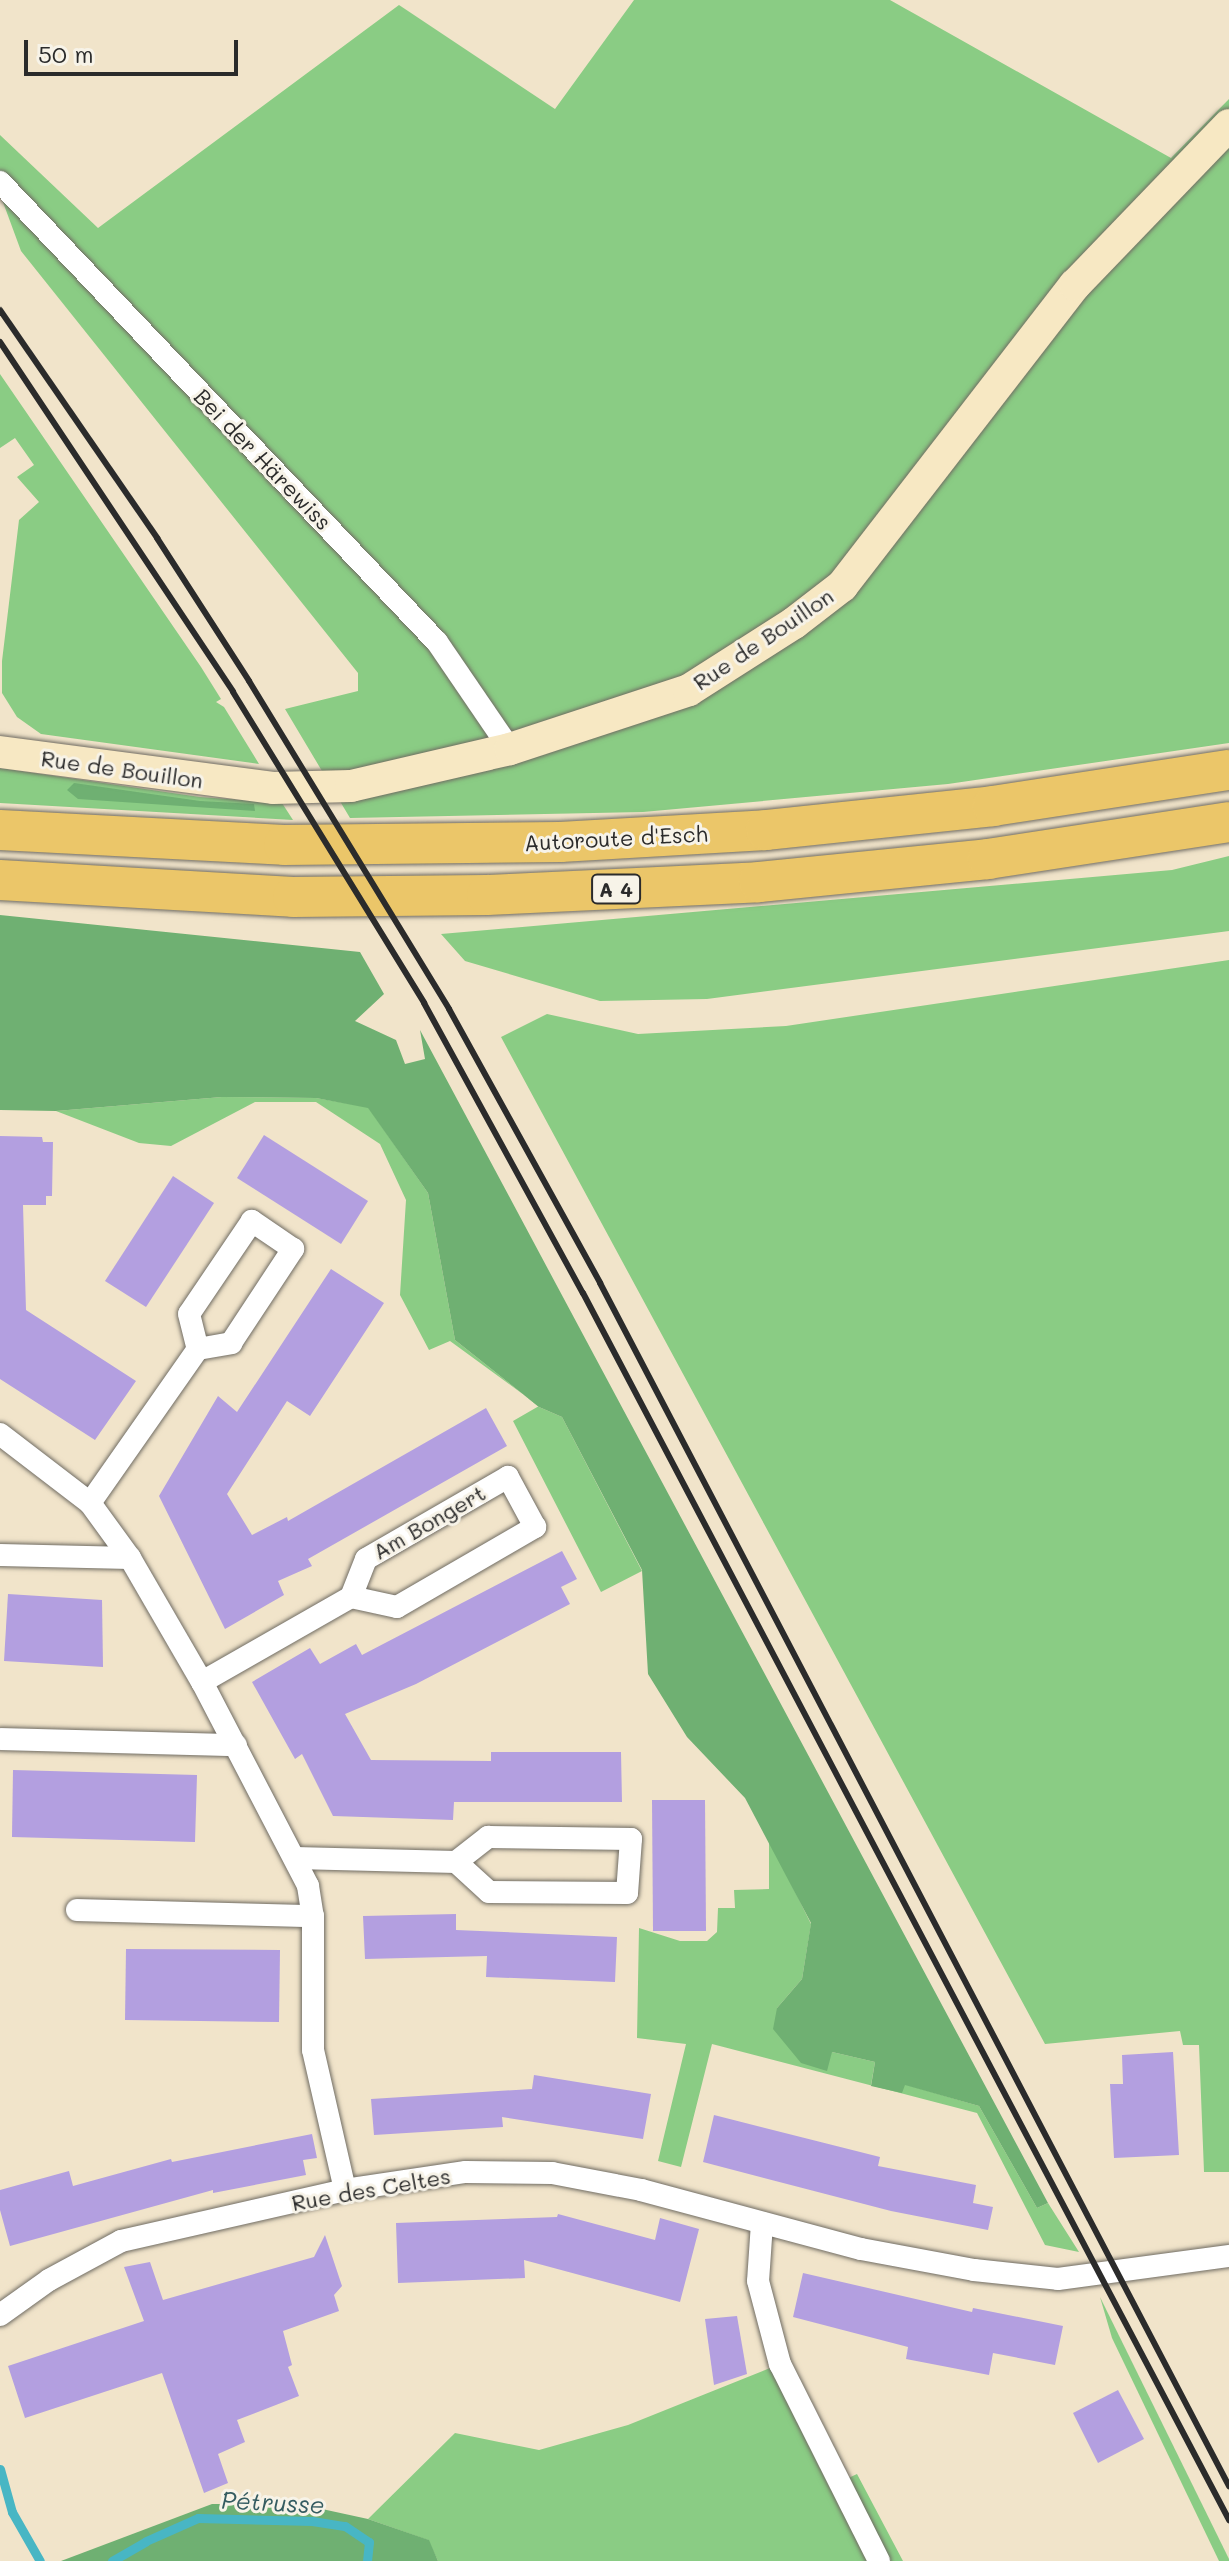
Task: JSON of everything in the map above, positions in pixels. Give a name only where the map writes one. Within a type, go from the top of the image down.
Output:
[{"type":"highway","name":"Autoroute d'Esch","points":[[0,830],[284,845],[560,842],[826,824],[993,806],[1229,770]]},
{"type":"highway","name":"A 4","points":[[0,880],[293,897],[487,895],[699,885],[988,859],[1229,822]]},
{"type":"street","name":"Rue de Bouillon","points":[[0,752],[273,788],[351,786],[510,749],[689,690],[794,623],[842,586],[1075,285],[1229,125]]},
{"type":"street","name":"Bei der Härewiss","points":[[0,182],[437,642],[510,749]]},
{"type":"street","points":[[90,1503],[198,1349],[231,1343],[293,1249],[252,1221],[189,1314],[198,1349]]},
{"type":"street","points":[[0,1434],[90,1503],[130,1558],[202,1682],[308,1886],[313,1916],[313,2050],[345,2190]]},
{"type":"street","name":"Am Bongert","points":[[508,1477],[535,1527],[397,1607],[351,1597],[366,1559],[508,1477]]},
{"type":"street","points":[[0,1555],[130,1558]]},
{"type":"street","points":[[202,1682],[351,1597]]},
{"type":"street","points":[[1,1739],[236,1745]]},
{"type":"street","points":[[295,1858],[456,1862],[488,1837],[631,1839],[627,1893],[489,1892],[456,1862]]},
{"type":"street","points":[[77,1910],[313,1916]]},
{"type":"street","name":"Rue des Celtes","points":[[0,2315],[49,2280],[121,2241],[345,2190],[466,2172],[552,2173],[641,2190],[861,2249],[974,2270],[1058,2279],[1229,2256]]},
{"type":"street","points":[[762,2223],[758,2281],[780,2364],[879,2561]]},
{"type":"green space","points":[[634,0],[890,0],[1171,158],[1229,99],[1229,743],[948,784],[643,812],[350,818],[285,709],[358,691],[358,673],[21,251],[0,194],[0,135],[98,228],[399,5],[555,109]]},
{"type":"green space","points":[[0,374],[201,667],[221,699],[216,702],[224,707],[259,764],[41,734],[17,717],[2,693],[2,661],[19,520],[39,502],[17,477],[34,465],[15,438],[0,448]]},
{"type":"green space","points":[[0,768],[200,797],[282,803],[293,820],[0,803]]},
{"type":"green space","points":[[74,783],[200,801],[254,804],[255,811],[78,799],[67,790]]},
{"type":"green space","points":[[1229,856],[1229,931],[707,999],[600,1001],[465,961],[441,934],[1172,870]]},
{"type":"green space","points":[[0,915],[360,952],[384,994],[355,1021],[396,1040],[405,1064],[425,1059],[420,1030],[1048,2203],[1037,2208],[979,2106],[905,2085],[902,2093],[871,2086],[875,2062],[832,2052],[827,2071],[801,2063],[773,2029],[777,2008],[802,1979],[811,1923],[745,1798],[687,1737],[648,1674],[642,1570],[562,1417],[539,1407],[455,1340],[428,1193],[368,1108],[316,1098],[222,1097],[56,1111],[0,1110]]},
{"type":"green space","points":[[1229,960],[1229,2172],[1204,2172],[1199,2045],[1183,2045],[1180,2031],[1045,2044],[501,1037],[547,1014],[638,1034],[786,1026]]},
{"type":"green space","points":[[222,1097],[316,1098],[368,1107],[428,1193],[455,1340],[524,1395],[450,1341],[429,1350],[400,1295],[406,1200],[380,1144],[316,1102],[255,1102],[171,1146],[139,1143],[56,1111]]},
{"type":"green space","points":[[538,1406],[562,1417],[642,1571],[601,1592],[513,1421]]},
{"type":"green space","points":[[769,1839],[811,1924],[802,1979],[777,2008],[832,2052],[875,2062],[871,2085],[904,2084],[979,2106],[1037,2208],[1048,2203],[1079,2252],[1045,2245],[977,2113],[712,2044],[681,2167],[658,2161],[686,2044],[637,2038],[639,1928],[680,1941],[707,1941],[717,1932],[718,1908],[735,1908],[734,1890],[769,1889]]},
{"type":"green space","points":[[1100,2297],[1229,2561],[1219,2561],[1112,2338]]},
{"type":"green space","points":[[780,2364],[842,2481],[857,2474],[903,2561],[438,2561],[428,2540],[368,2519],[455,2433],[539,2450],[628,2425]]},
{"type":"green space","points":[[212,2504],[299,2504],[368,2519],[429,2540],[438,2561],[61,2561]]},
{"type":"building","points":[[264,1135],[368,1201],[341,1244],[237,1178]]},
{"type":"building","points":[[0,1136],[42,1137],[43,1142],[53,1142],[52,1196],[46,1196],[46,1205],[23,1205],[26,1310],[136,1381],[95,1440],[0,1379]]},
{"type":"building","points":[[173,1176],[214,1203],[146,1307],[105,1281]]},
{"type":"building","points":[[331,1269],[384,1303],[310,1416],[287,1401],[227,1494],[252,1535],[287,1517],[288,1521],[486,1408],[507,1446],[308,1559],[312,1566],[278,1581],[284,1595],[225,1629],[159,1496],[218,1396],[237,1412]]},
{"type":"building","points":[[562,1551],[577,1579],[561,1587],[570,1604],[416,1684],[345,1714],[371,1760],[491,1761],[491,1752],[621,1752],[622,1802],[454,1802],[453,1820],[333,1816],[302,1754],[295,1759],[252,1682],[310,1648],[320,1664],[356,1644],[362,1655]]},
{"type":"building","points":[[8,1594],[102,1600],[103,1667],[4,1661]]},
{"type":"building","points":[[13,1770],[197,1775],[195,1842],[12,1837]]},
{"type":"building","points":[[652,1800],[705,1800],[706,1931],[653,1931]]},
{"type":"building","points":[[456,1914],[456,1930],[617,1937],[615,1982],[486,1977],[487,1956],[365,1959],[363,1916]]},
{"type":"building","points":[[126,1949],[280,1950],[279,2022],[125,2020]]},
{"type":"building","points":[[1173,2052],[1179,2155],[1114,2158],[1110,2084],[1123,2084],[1122,2055]]},
{"type":"building","points":[[534,2075],[651,2094],[643,2139],[502,2117],[503,2127],[374,2135],[371,2099],[532,2089]]},
{"type":"building","points":[[714,2115],[880,2157],[878,2166],[976,2185],[973,2203],[993,2207],[988,2230],[891,2211],[703,2162]]},
{"type":"building","points":[[312,2134],[317,2158],[303,2160],[306,2175],[213,2193],[213,2190],[10,2246],[0,2210],[0,2190],[69,2171],[73,2186],[171,2159],[172,2162]]},
{"type":"building","points":[[558,2214],[655,2240],[660,2218],[699,2229],[680,2302],[524,2260],[525,2278],[398,2283],[396,2223],[557,2217]]},
{"type":"building","points":[[325,2235],[342,2286],[334,2295],[339,2311],[283,2331],[292,2365],[288,2367],[299,2396],[237,2420],[245,2442],[218,2454],[228,2483],[204,2493],[162,2373],[25,2418],[8,2366],[144,2321],[124,2267],[150,2262],[163,2300],[314,2257]]},
{"type":"building","points":[[803,2273],[972,2312],[973,2308],[1063,2326],[1055,2365],[993,2353],[989,2375],[906,2359],[908,2347],[793,2317]]},
{"type":"building","points":[[737,2316],[747,2374],[714,2385],[705,2319]]},
{"type":"building","points":[[1118,2390],[1144,2439],[1098,2463],[1073,2413]]},
{"type":"waterway","name":"Pétrusse","points":[[0,2469],[12,2512],[40,2561]]},
{"type":"waterway","name":"Pétrusse","points":[[112,2561],[146,2541],[198,2518],[312,2521],[345,2526],[369,2542],[367,2561]]},
{"type":"railway","points":[[0,310],[157,538],[249,681],[449,1009],[600,1283],[1229,2486]]},
{"type":"railway","points":[[0,342],[233,692],[424,1003],[583,1293],[1229,2520]]}]
